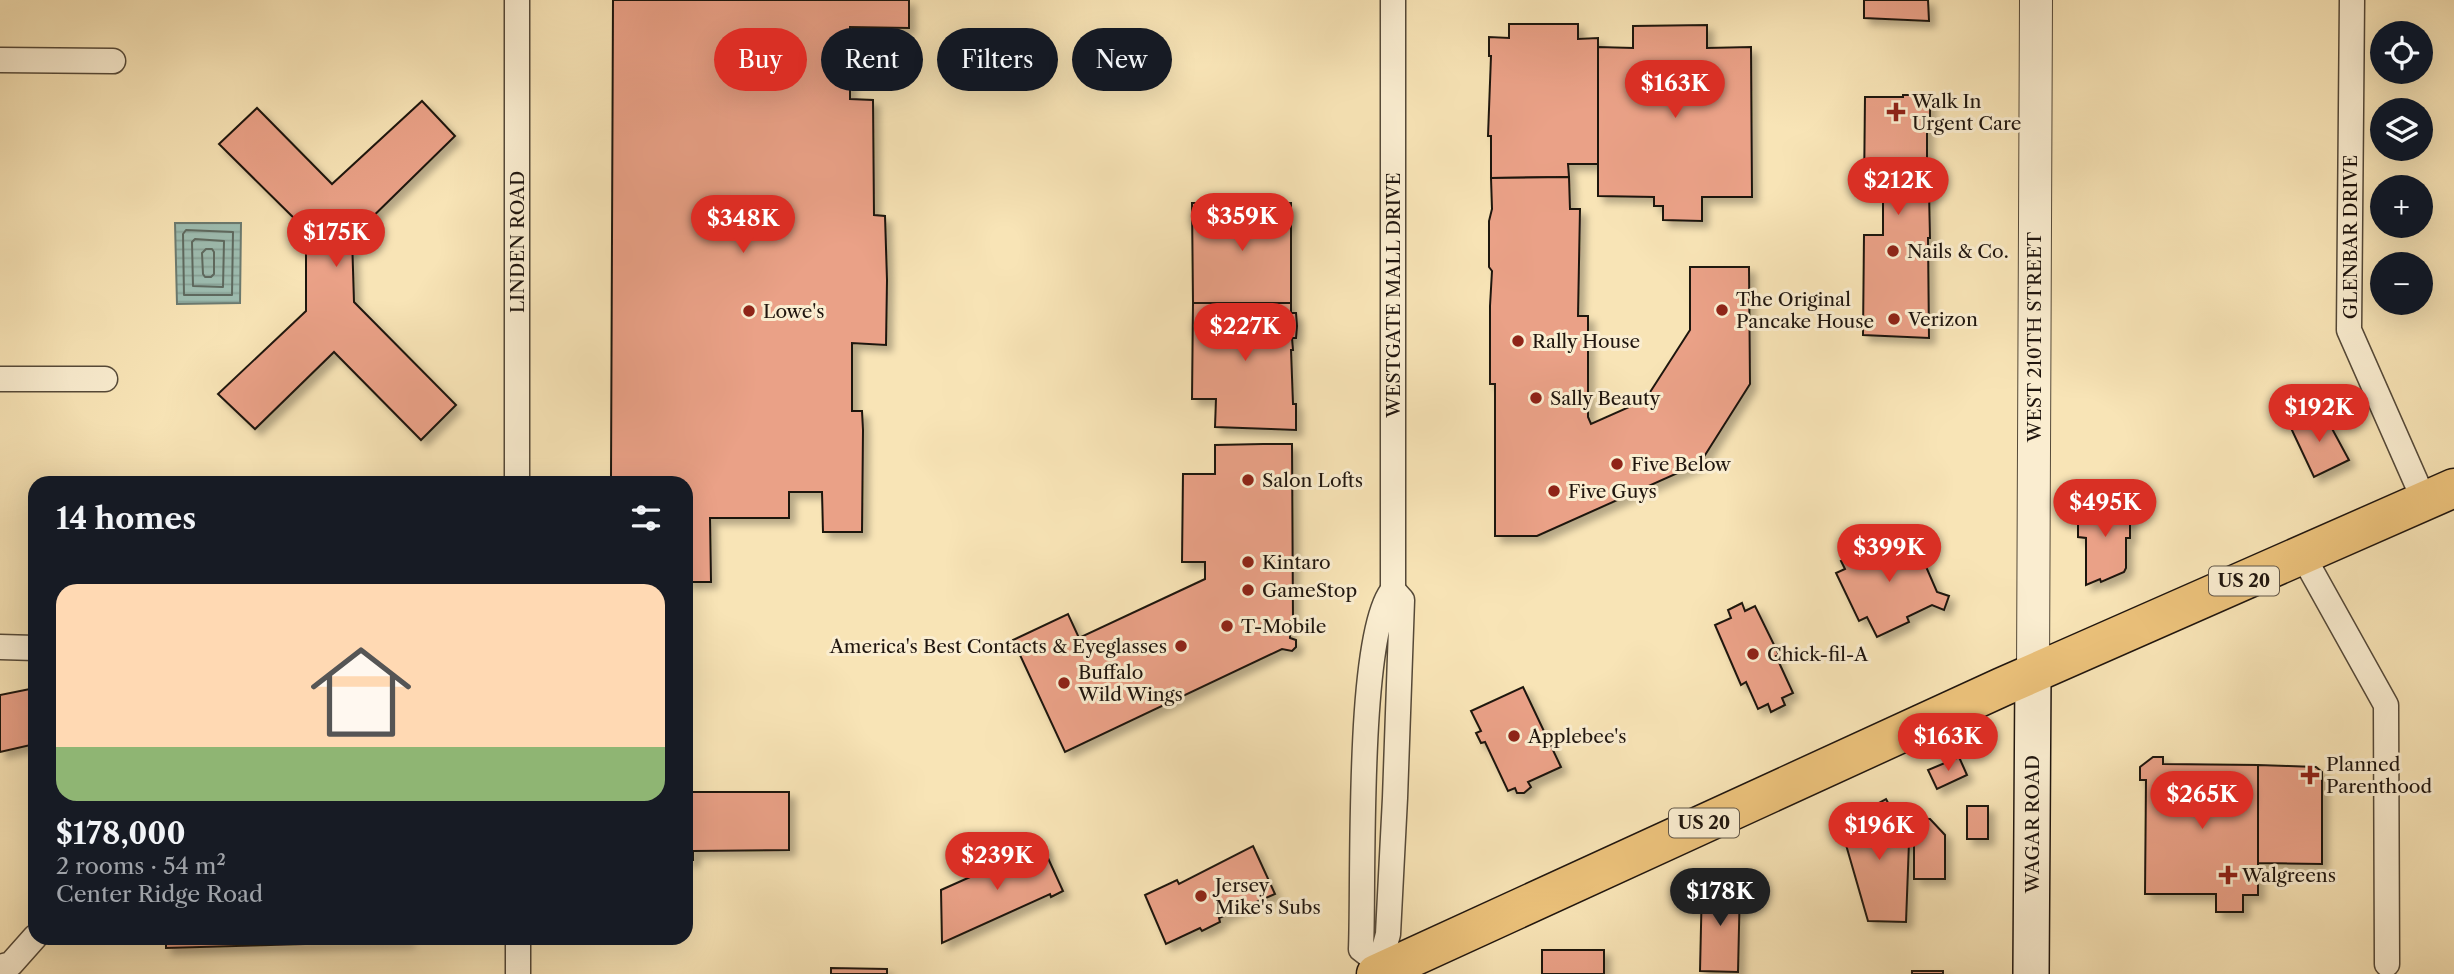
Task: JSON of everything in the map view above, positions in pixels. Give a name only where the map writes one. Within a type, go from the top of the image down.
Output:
[{"type":"main road","name":"US 20","points":[[1375,969],[2439,494]]},
{"type":"main road","name":"WAGAR ROAD","points":[[2031,974],[2033,673]]},
{"type":"street","name":"LINDEN ROAD","points":[[517,0],[517,476]]},
{"type":"street","name":"WESTGATE MALL DRIVE","points":[[1375,969],[1388,934],[1402,600],[1393,590],[1393,0]]},
{"type":"street","name":"WEST 210TH STREET","points":[[2033,673],[2036,0]]},
{"type":"street","name":"GLENBAR DRIVE","points":[[2352,0],[2349,330],[2439,494]]},
{"type":"street","points":[[0,60],[113,61]]},
{"type":"street","points":[[0,379],[106,379]]},
{"type":"street","points":[[2303,556],[2386,705],[2388,964]]},
{"type":"street","points":[[0,647],[28,648]]},
{"type":"street","points":[[0,967],[11,964],[28,945]]},
{"type":"street","points":[[518,945],[518,974]]},
{"type":"water","points":[[175,223],[241,223],[240,303],[177,304]]},
{"type":"building","name":"Lowe's","points":[[613,0],[909,0],[909,28],[821,28],[821,91],[850,91],[850,99],[873,100],[874,215],[885,216],[886,345],[852,343],[852,411],[862,411],[862,532],[823,532],[822,492],[789,492],[789,518],[710,518],[711,582],[693,582],[693,476],[611,476]]},
{"type":"building","points":[[1864,0],[1928,0],[1929,21],[1864,18]]},
{"type":"building","points":[[1509,24],[1578,24],[1578,39],[1598,38],[1598,164],[1568,164],[1569,177],[1491,178],[1491,136],[1488,136],[1491,56],[1489,37],[1509,38]]},
{"type":"building","points":[[1707,25],[1707,48],[1751,47],[1752,197],[1702,197],[1702,221],[1663,220],[1663,206],[1654,206],[1654,197],[1598,196],[1598,47],[1633,48],[1633,26]]},
{"type":"building","points":[[1930,95],[1930,122],[1927,122],[1929,338],[1863,335],[1864,235],[1883,235],[1883,191],[1864,191],[1865,97]]},
{"type":"building","points":[[422,101],[455,136],[352,237],[354,302],[456,405],[421,440],[334,352],[255,429],[218,394],[306,311],[306,230],[219,144],[257,108],[332,184]]},
{"type":"building","points":[[1569,177],[1570,209],[1580,209],[1578,316],[1588,316],[1588,417],[1591,424],[1645,400],[1690,330],[1690,267],[1749,267],[1750,384],[1700,463],[1537,536],[1495,536],[1495,384],[1490,384],[1491,178]]},
{"type":"building","points":[[1192,203],[1291,203],[1291,303],[1193,303]]},
{"type":"building","points":[[1193,303],[1291,303],[1291,313],[1296,313],[1297,326],[1291,350],[1296,430],[1215,427],[1216,399],[1192,399]]},
{"type":"building","points":[[2323,412],[2349,460],[2314,477],[2290,426]]},
{"type":"building","points":[[1292,444],[1293,621],[1290,621],[1290,638],[1296,640],[1296,647],[1292,651],[1282,649],[1065,752],[1013,640],[1068,614],[1079,638],[1205,579],[1205,562],[1182,562],[1183,474],[1215,474],[1215,445]]},
{"type":"building","points":[[2086,501],[2126,501],[2126,513],[2130,513],[2130,538],[2126,538],[2124,572],[2086,585],[2086,538],[2078,537],[2078,514],[2086,513]]},
{"type":"building","points":[[1904,532],[1908,541],[1914,539],[1937,592],[1949,596],[1944,610],[1932,605],[1907,617],[1909,622],[1877,637],[1867,617],[1859,621],[1836,573],[1845,569],[1841,561],[1862,552],[1859,546],[1868,541],[1871,547]]},
{"type":"building","points":[[1742,603],[1745,611],[1755,606],[1779,655],[1776,656],[1793,693],[1782,698],[1785,705],[1771,712],[1768,704],[1758,709],[1746,682],[1741,685],[1715,625],[1731,618],[1728,610]]},
{"type":"building","points":[[1523,687],[1561,767],[1528,782],[1531,787],[1524,793],[1517,793],[1515,788],[1508,791],[1485,742],[1481,743],[1476,733],[1481,731],[1471,711]]},
{"type":"building","points":[[28,689],[28,746],[0,752],[0,695]]},
{"type":"building","points":[[1959,757],[1967,775],[1937,789],[1928,770]]},
{"type":"building","name":"Walgreens","points":[[2153,757],[2163,757],[2163,764],[2258,765],[2258,895],[2243,895],[2243,912],[2216,912],[2216,894],[2145,894],[2146,780],[2140,780],[2140,767]]},
{"type":"building","points":[[2258,765],[2316,767],[2322,772],[2322,864],[2258,863]]},
{"type":"building","points":[[693,792],[789,792],[789,850],[693,851]]},
{"type":"building","points":[[1886,799],[1909,842],[1906,922],[1868,921],[1840,824]]},
{"type":"building","points":[[1967,806],[1988,806],[1988,839],[1967,839]]},
{"type":"building","points":[[1914,818],[1930,819],[1945,835],[1945,879],[1914,879]]},
{"type":"building","points":[[1042,845],[1063,891],[1051,897],[1050,894],[942,943],[941,890]]},
{"type":"building","points":[[1253,846],[1275,894],[1219,918],[1220,922],[1202,931],[1200,928],[1166,944],[1145,895],[1177,880],[1179,884]]},
{"type":"building","points":[[1702,883],[1740,884],[1738,972],[1700,971]]},
{"type":"building","points":[[166,945],[270,945],[166,948]]},
{"type":"building","points":[[1542,950],[1604,950],[1604,974],[1542,974]]},
{"type":"building","points":[[831,968],[887,969],[887,974],[831,974]]},
{"type":"building","points":[[1912,971],[1943,971],[1943,974],[1912,974]]},
{"type":"place","name":"Walk In Urgent Care","points":[[1896,112]]},
{"type":"place","name":"Nails & Co.","points":[[1893,251]]},
{"type":"place","name":"The Original Pancake House","points":[[1722,310]]},
{"type":"place","name":"Lowe's","points":[[749,311]]},
{"type":"place","name":"Verizon","points":[[1894,319]]},
{"type":"place","name":"Rally House","points":[[1518,341]]},
{"type":"place","name":"Sally Beauty","points":[[1536,398]]},
{"type":"place","name":"Five Below","points":[[1617,464]]},
{"type":"place","name":"Salon Lofts","points":[[1248,480]]},
{"type":"place","name":"Five Guys","points":[[1554,491]]},
{"type":"place","name":"Kintaro","points":[[1248,562]]},
{"type":"place","name":"GameStop","points":[[1248,590]]},
{"type":"place","name":"T-Mobile","points":[[1227,626]]},
{"type":"place","name":"America's Best Contacts & Eyeglasses","points":[[1181,646]]},
{"type":"place","name":"Chick-fil-A","points":[[1753,654]]},
{"type":"place","name":"Buffalo Wild Wings","points":[[1064,683]]},
{"type":"place","name":"Applebee's","points":[[1514,736]]},
{"type":"place","name":"Planned Parenthood","points":[[2310,775]]},
{"type":"place","name":"Walgreens","points":[[2228,875]]},
{"type":"place","name":"Jersey Mike's Subs","points":[[1201,896]]}]
